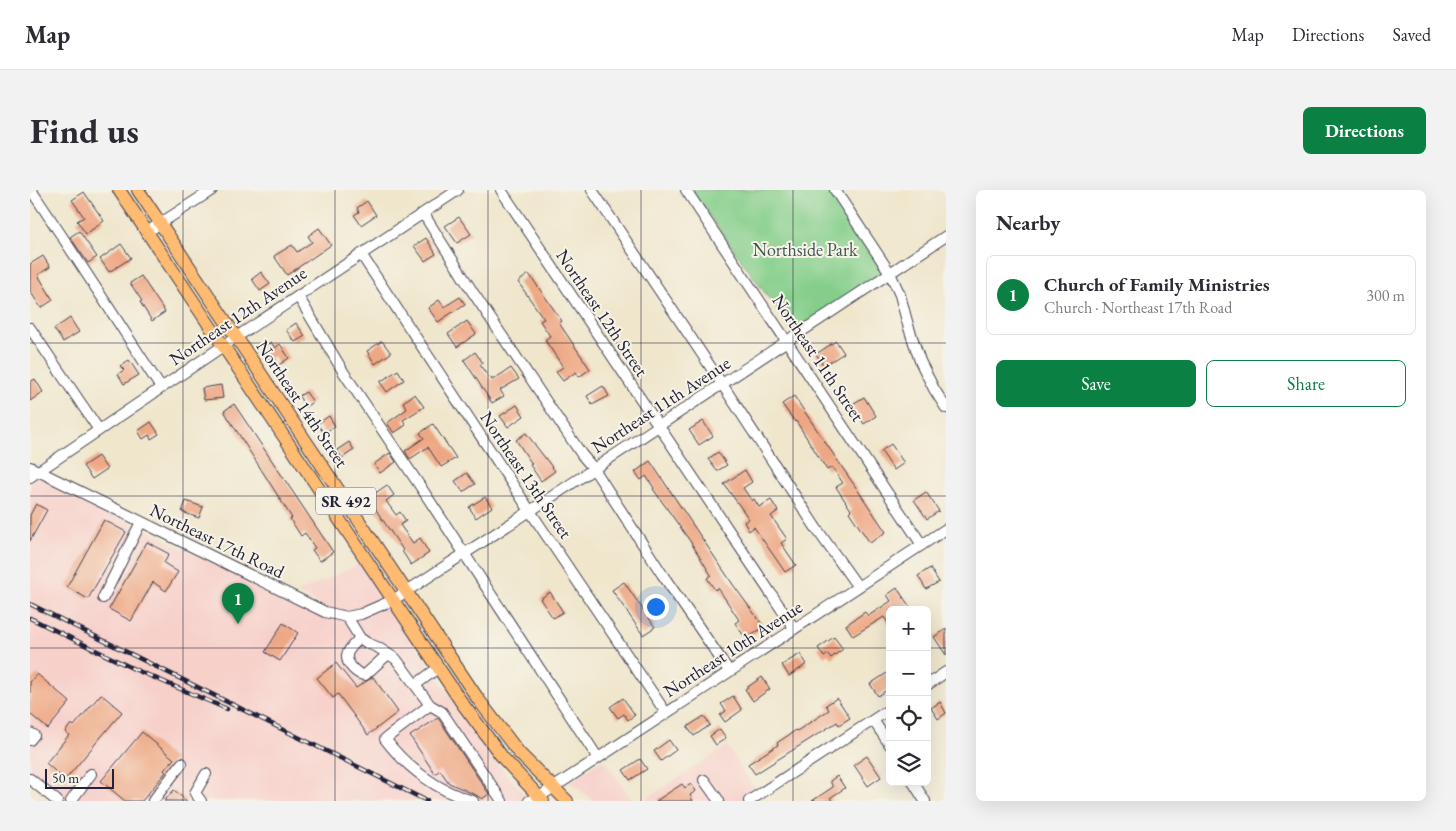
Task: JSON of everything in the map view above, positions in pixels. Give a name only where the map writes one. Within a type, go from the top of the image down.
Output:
[{"type":"main road","name":"Northeast 14th Street","points":[[119,190],[438,668],[482,731],[537,800]]},
{"type":"main road","name":"Northeast 14th Street","points":[[138,190],[494,721],[519,753],[567,801]]},
{"type":"street","points":[[147,232],[212,190]]},
{"type":"street","name":"Northeast 12th Avenue","points":[[32,472],[99,430],[458,190]]},
{"type":"street","name":"Northeast 12th Street","points":[[501,190],[794,628]]},
{"type":"street","points":[[592,190],[816,528],[858,587]]},
{"type":"street","name":"Northeast 11th Street","points":[[686,190],[922,545]]},
{"type":"street","points":[[835,190],[890,273],[900,294],[920,361],[946,408]]},
{"type":"street","points":[[32,192],[58,228],[84,272],[161,388]]},
{"type":"street","points":[[423,213],[472,291],[594,469],[662,574],[730,671]]},
{"type":"street","name":"Northeast 11th Avenue","points":[[392,600],[946,236]]},
{"type":"street","name":"Northeast 13th Street","points":[[361,254],[666,713]]},
{"type":"street","points":[[298,296],[344,373],[598,758]]},
{"type":"street","points":[[30,328],[99,430]]},
{"type":"street","name":"Northeast 17th Road","points":[[32,472],[141,522],[325,612],[347,617]]},
{"type":"street","points":[[102,598],[141,522]]},
{"type":"street","name":"Northeast 10th Avenue","points":[[537,800],[946,529]]},
{"type":"street","points":[[392,600],[361,614],[347,617],[360,638],[396,659],[430,705],[442,712],[502,801]]},
{"type":"street","points":[[360,638],[347,652],[348,662],[358,674],[365,675],[388,654]]},
{"type":"street","points":[[415,685],[438,668]]},
{"type":"street","points":[[931,682],[946,672]]},
{"type":"street","points":[[430,705],[385,738],[394,751],[412,768],[448,793],[473,801]]},
{"type":"street","points":[[749,801],[886,712]]},
{"type":"street","points":[[873,720],[887,741]]},
{"type":"street","points":[[30,733],[34,735],[30,740]]},
{"type":"street","points":[[153,801],[182,763]]},
{"type":"street","points":[[71,801],[91,774]]},
{"type":"street","points":[[201,801],[195,793],[206,774]]},
{"type":"street","points":[[704,780],[719,801]]},
{"type":"street","points":[[32,782],[57,801]]},
{"type":"street","points":[[916,786],[926,801]]},
{"type":"shaded area","points":[[30,473],[322,617],[345,621],[390,606],[509,779],[533,801],[66,801],[30,772]]},
{"type":"shaded area","points":[[362,563],[385,598],[347,612],[327,608],[297,593]]},
{"type":"shaded area","points":[[727,746],[756,791],[740,801],[643,801]]},
{"type":"shaded area","points":[[604,760],[633,801],[594,801],[570,782]]},
{"type":"green space","name":"Northside Park","points":[[691,190],[835,190],[890,273],[796,336]]},
{"type":"building","points":[[84,192],[104,221],[86,234],[77,221],[84,217],[72,200]]},
{"type":"building","points":[[367,201],[376,215],[361,225],[354,215],[359,212],[357,208]]},
{"type":"building","points":[[459,217],[471,234],[457,243],[445,226]]},
{"type":"building","points":[[319,228],[331,245],[287,275],[274,256],[292,245],[297,252],[312,242],[308,236]]},
{"type":"building","points":[[79,231],[97,257],[88,263],[70,237]]},
{"type":"building","points":[[426,238],[436,254],[425,261],[414,246]]},
{"type":"building","points":[[121,244],[131,258],[109,272],[100,259]]},
{"type":"building","points":[[43,256],[50,267],[38,275],[53,300],[41,308],[30,291],[30,264]]},
{"type":"building","points":[[261,272],[270,284],[260,291],[252,279]]},
{"type":"building","points":[[529,274],[562,321],[559,323],[590,369],[579,377],[576,372],[563,381],[556,372],[563,367],[545,340],[550,336],[540,321],[544,319],[518,282]]},
{"type":"building","points":[[141,276],[165,312],[152,321],[130,283]]},
{"type":"building","points":[[460,297],[465,304],[438,322],[428,308],[439,300],[444,307]]},
{"type":"building","points":[[70,318],[79,332],[63,342],[54,329]]},
{"type":"building","points":[[467,321],[476,334],[457,347],[448,334]]},
{"type":"building","points":[[296,323],[305,336],[295,342],[286,330]]},
{"type":"building","points":[[382,341],[391,353],[375,364],[367,351]]},
{"type":"building","points":[[836,341],[844,353],[824,366],[816,354]]},
{"type":"building","points":[[271,342],[275,348],[280,344],[289,358],[279,365],[273,356],[269,359],[261,348]]},
{"type":"building","points":[[475,352],[483,363],[480,365],[492,380],[511,368],[519,379],[500,390],[504,396],[492,403],[464,360]]},
{"type":"building","points":[[129,360],[139,375],[124,384],[118,374],[124,370],[120,366]]},
{"type":"building","points":[[398,370],[404,380],[387,392],[380,382]]},
{"type":"building","points":[[35,379],[43,392],[30,401],[30,382]]},
{"type":"building","points":[[221,385],[223,398],[204,400],[202,388]]},
{"type":"building","points":[[603,386],[609,396],[592,405],[587,396]]},
{"type":"building","points":[[306,392],[313,402],[305,407],[299,396]]},
{"type":"building","points":[[415,394],[424,407],[403,420],[406,425],[394,433],[387,423],[407,409],[403,402]]},
{"type":"building","points":[[794,396],[886,532],[870,543],[849,512],[851,510],[836,487],[843,483],[832,467],[827,470],[796,421],[782,404]]},
{"type":"building","points":[[864,397],[876,416],[864,424],[851,405]]},
{"type":"building","points":[[234,404],[333,552],[320,561],[312,550],[315,548],[305,533],[301,536],[290,519],[292,518],[224,411]]},
{"type":"building","points":[[517,405],[524,416],[508,427],[500,416]]},
{"type":"building","points":[[329,416],[335,426],[324,433],[317,424]]},
{"type":"building","points":[[703,421],[713,436],[699,445],[689,430]]},
{"type":"building","points":[[151,422],[159,434],[151,439],[149,435],[143,439],[138,431]]},
{"type":"building","points":[[433,424],[456,458],[441,467],[428,447],[410,459],[405,451],[424,438],[420,433]]},
{"type":"building","points":[[526,433],[555,471],[541,481],[516,440]]},
{"type":"building","points":[[349,442],[354,450],[342,458],[337,450]]},
{"type":"building","points":[[891,444],[904,463],[894,470],[881,451]]},
{"type":"building","points":[[718,452],[727,465],[717,471],[708,459]]},
{"type":"building","points":[[390,453],[396,462],[380,473],[374,464]]},
{"type":"building","points":[[98,456],[107,469],[92,479],[83,466]]},
{"type":"building","points":[[650,461],[734,586],[764,627],[746,639],[735,623],[739,620],[718,588],[715,590],[707,578],[711,575],[690,541],[646,476],[641,480],[635,472]]},
{"type":"building","points":[[745,470],[752,482],[743,488],[752,501],[754,499],[759,507],[771,500],[778,511],[771,516],[787,539],[781,543],[796,565],[785,572],[754,527],[749,531],[744,522],[749,519],[724,484]]},
{"type":"building","points":[[467,473],[475,484],[463,492],[455,481]]},
{"type":"building","points":[[387,485],[394,495],[386,501],[396,515],[400,512],[406,521],[400,525],[413,543],[420,538],[429,553],[411,565],[368,498]]},
{"type":"building","points":[[926,492],[939,511],[927,519],[914,500]]},
{"type":"building","points":[[485,497],[492,507],[476,518],[469,507]]},
{"type":"building","points":[[186,501],[203,507],[199,518],[182,512]]},
{"type":"building","points":[[36,504],[47,510],[30,541],[30,515]]},
{"type":"building","points":[[104,520],[126,532],[88,599],[67,587]]},
{"type":"building","points":[[147,542],[169,554],[164,563],[178,572],[166,591],[153,582],[131,621],[109,609]]},
{"type":"building","points":[[930,568],[939,582],[926,589],[918,576]]},
{"type":"building","points":[[624,582],[655,627],[643,635],[612,590]]},
{"type":"building","points":[[897,588],[909,606],[886,606],[886,620],[884,617],[853,636],[846,625],[865,612],[868,616],[891,601],[887,595]]},
{"type":"building","points":[[550,592],[563,612],[553,618],[540,599]]},
{"type":"building","points":[[283,623],[298,633],[280,661],[265,652]]},
{"type":"building","points":[[946,629],[946,655],[934,637]]},
{"type":"building","points":[[834,637],[843,649],[831,658],[828,654],[824,657],[818,648]]},
{"type":"building","points":[[800,654],[807,664],[789,676],[782,665]]},
{"type":"building","points":[[336,663],[356,688],[373,677],[398,712],[368,735],[338,694],[333,698],[317,678]]},
{"type":"building","points":[[37,674],[70,702],[48,729],[30,714],[30,682]]},
{"type":"building","points":[[886,674],[886,691],[878,696],[870,684]]},
{"type":"building","points":[[762,677],[770,689],[753,701],[745,689]]},
{"type":"building","points":[[101,694],[122,712],[65,780],[46,763],[69,735],[65,732],[71,724],[74,726]]},
{"type":"building","points":[[733,696],[742,710],[725,722],[720,715],[726,711],[721,704]]},
{"type":"building","points":[[623,698],[635,715],[628,720],[624,714],[618,718],[610,707]]},
{"type":"building","points":[[837,698],[850,718],[839,725],[837,722],[755,774],[748,764],[778,745],[777,743],[796,730],[829,710],[826,705]]},
{"type":"building","points":[[940,702],[946,713],[938,719],[931,708]]},
{"type":"building","points":[[704,716],[710,725],[694,736],[687,727]]},
{"type":"building","points":[[438,718],[489,794],[482,799],[449,783],[440,770],[435,774],[410,736]]},
{"type":"building","points":[[720,729],[726,738],[716,745],[710,736]]},
{"type":"building","points":[[142,732],[174,759],[164,770],[166,772],[142,801],[125,801],[101,781]]},
{"type":"building","points":[[669,740],[676,750],[661,761],[654,751]]},
{"type":"building","points":[[867,756],[881,777],[868,786],[854,765]]},
{"type":"building","points":[[640,759],[647,769],[630,780],[623,770]]},
{"type":"building","points":[[837,776],[845,788],[830,798],[833,801],[812,801],[833,787],[830,781]]},
{"type":"building","points":[[682,784],[685,788],[691,784],[696,791],[690,795],[693,801],[656,801]]},
{"type":"building","points":[[174,790],[187,801],[164,801]]},
{"type":"railway","points":[[30,604],[427,801]]},
{"type":"railway","points":[[30,618],[134,669],[227,709]]},
{"type":"place","name":"Church of Family Ministries","points":[[238,624]]}]
